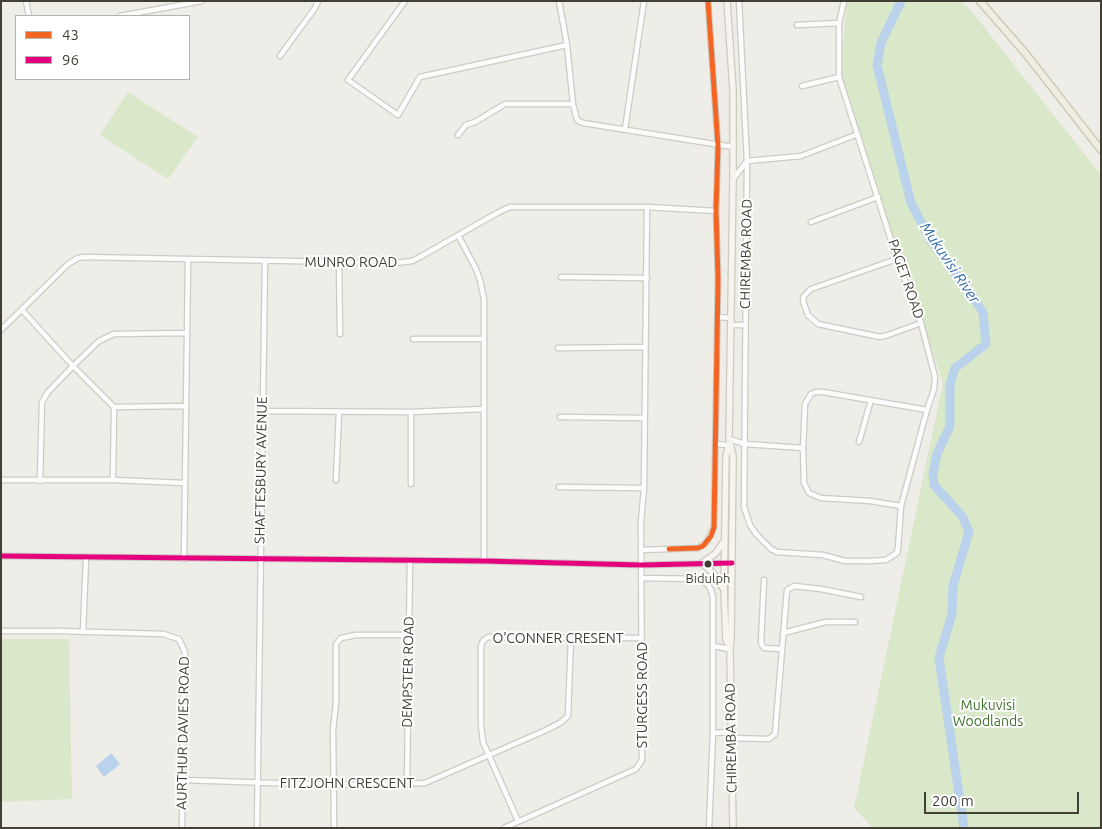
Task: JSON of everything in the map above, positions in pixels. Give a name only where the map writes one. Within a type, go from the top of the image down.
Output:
[{"type":"main road","name":"CHIREMBA ROAD","points":[[726,1],[733,90],[729,442],[726,456],[724,541],[726,639],[730,649]]},
{"type":"main road","points":[[980,1],[1026,54],[1101,150]]},
{"type":"main road","name":"CHIREMBA ROAD","points":[[729,442],[733,456],[732,639],[730,649],[732,828]]},
{"type":"main road","points":[[724,541],[716,553],[702,563],[714,574],[724,590]]},
{"type":"street","points":[[26,1],[29,15]]},
{"type":"street","points":[[125,15],[202,1]]},
{"type":"street","points":[[280,56],[315,8],[318,1]]},
{"type":"street","points":[[404,1],[348,80],[398,115],[420,76],[567,45]]},
{"type":"street","points":[[559,1],[567,45],[573,104],[576,118],[580,122],[733,147]]},
{"type":"street","points":[[625,129],[644,1]]},
{"type":"street","points":[[641,550],[698,548],[707,542],[714,527],[718,146],[708,1]]},
{"type":"street","name":"CHIREMBA ROAD","points":[[739,1],[748,161],[744,507],[750,525],[756,534],[771,549],[777,552],[823,555],[852,562],[886,560],[892,557]]},
{"type":"street","name":"PAGET ROAD","points":[[844,1],[840,23],[839,77],[898,259],[921,323],[935,377],[934,389],[901,506],[897,553],[892,557]]},
{"type":"street","points":[[797,25],[840,23]]},
{"type":"street","points":[[802,86],[839,77]]},
{"type":"street","points":[[458,135],[466,125],[505,104],[573,104]]},
{"type":"street","points":[[733,179],[748,161],[802,156],[858,134]]},
{"type":"street","points":[[811,222],[878,197]]},
{"type":"street","name":"MUNRO ROAD","points":[[1,330],[64,268],[78,258],[395,264],[420,257],[497,212],[510,207],[647,207],[716,211]]},
{"type":"street","name":"STURGESS ROAD","points":[[504,828],[636,769],[640,765],[642,755],[641,550],[644,488],[647,207]]},
{"type":"street","points":[[458,236],[480,280],[485,306],[484,561]]},
{"type":"street","points":[[898,259],[810,289],[804,296],[808,315],[818,324],[880,337],[921,323]]},
{"type":"street","points":[[184,559],[188,260]]},
{"type":"street","name":"SHAFTESBURY AVENUE","points":[[257,828],[265,261]]},
{"type":"street","points":[[339,262],[340,334]]},
{"type":"street","points":[[561,277],[647,278]]},
{"type":"street","points":[[22,310],[73,366],[114,407],[113,480]]},
{"type":"street","points":[[717,317],[731,318]]},
{"type":"street","points":[[731,325],[745,325]]},
{"type":"street","points":[[40,481],[42,402],[48,392],[73,366],[99,341],[114,334],[187,333]]},
{"type":"street","points":[[413,339],[484,339]]},
{"type":"street","points":[[558,348],[645,347]]},
{"type":"street","points":[[901,506],[870,501],[820,498],[806,488],[804,483],[803,448],[805,404],[812,394],[823,392],[927,410]]},
{"type":"street","points":[[859,442],[871,400]]},
{"type":"street","points":[[114,407],[186,406]]},
{"type":"street","points":[[262,411],[411,412],[484,409]]},
{"type":"street","points":[[336,480],[339,412]]},
{"type":"street","points":[[411,412],[411,484]]},
{"type":"street","points":[[560,417],[644,418]]},
{"type":"street","points":[[715,444],[729,442],[803,448]]},
{"type":"street","points":[[1,480],[113,480],[185,483]]},
{"type":"street","points":[[558,487],[644,488]]},
{"type":"street","points":[[1,556],[484,561],[641,565],[732,563]]},
{"type":"street","points":[[83,632],[86,558]]},
{"type":"street","name":"DEMPSTER ROAD","points":[[407,784],[410,560]]},
{"type":"street","points":[[642,578],[699,579],[708,585],[713,597],[713,733],[709,828]]},
{"type":"street","points":[[764,580],[761,643],[764,648],[781,649]]},
{"type":"street","points":[[713,733],[769,739],[774,734],[785,593],[790,587],[821,589],[861,598]]},
{"type":"street","points":[[783,633],[826,622],[855,622]]},
{"type":"street","name":"AURTHUR DAVIES ROAD","points":[[1,631],[163,634],[175,637],[183,644],[185,662],[182,828]]},
{"type":"street","points":[[334,828],[333,730],[336,703],[336,644],[341,638],[356,635],[409,635]]},
{"type":"street","name":"O'CONNER CRESENT","points":[[518,822],[483,742],[481,725],[483,641],[488,637],[642,638]]},
{"type":"street","name":"FITZJOHN CRESCENT","points":[[183,780],[333,785],[425,783],[544,731],[560,723],[568,716],[571,638]]},
{"type":"street","points":[[713,646],[730,649]]},
{"type":"green space","name":"Mukuvisi Woodlands","points":[[847,1],[960,1],[969,8],[1101,175],[1101,828],[873,828],[854,808],[943,383],[840,79]]},
{"type":"green space","points":[[128,92],[198,137],[168,179],[100,135]]},
{"type":"green space","points":[[1,639],[69,639],[72,799],[1,802]]},
{"type":"water","points":[[111,753],[120,764],[104,777],[96,766]]},
{"type":"waterway","name":"Mukuvisi River","points":[[901,1],[881,43],[877,65],[911,203],[931,241],[983,313],[986,344],[955,368],[950,385],[950,426],[937,454],[933,473],[934,485],[962,516],[969,532],[953,586],[952,614],[939,658],[964,828]]},
{"type":"transit line","name":"43","points":[[669,549],[698,548],[703,546],[711,536],[714,527],[718,146],[708,1]]},
{"type":"transit line","name":"96","points":[[1,556],[484,561],[641,565],[732,563]]},
{"type":"place","name":"Bidulph","points":[[708,564]]}]
